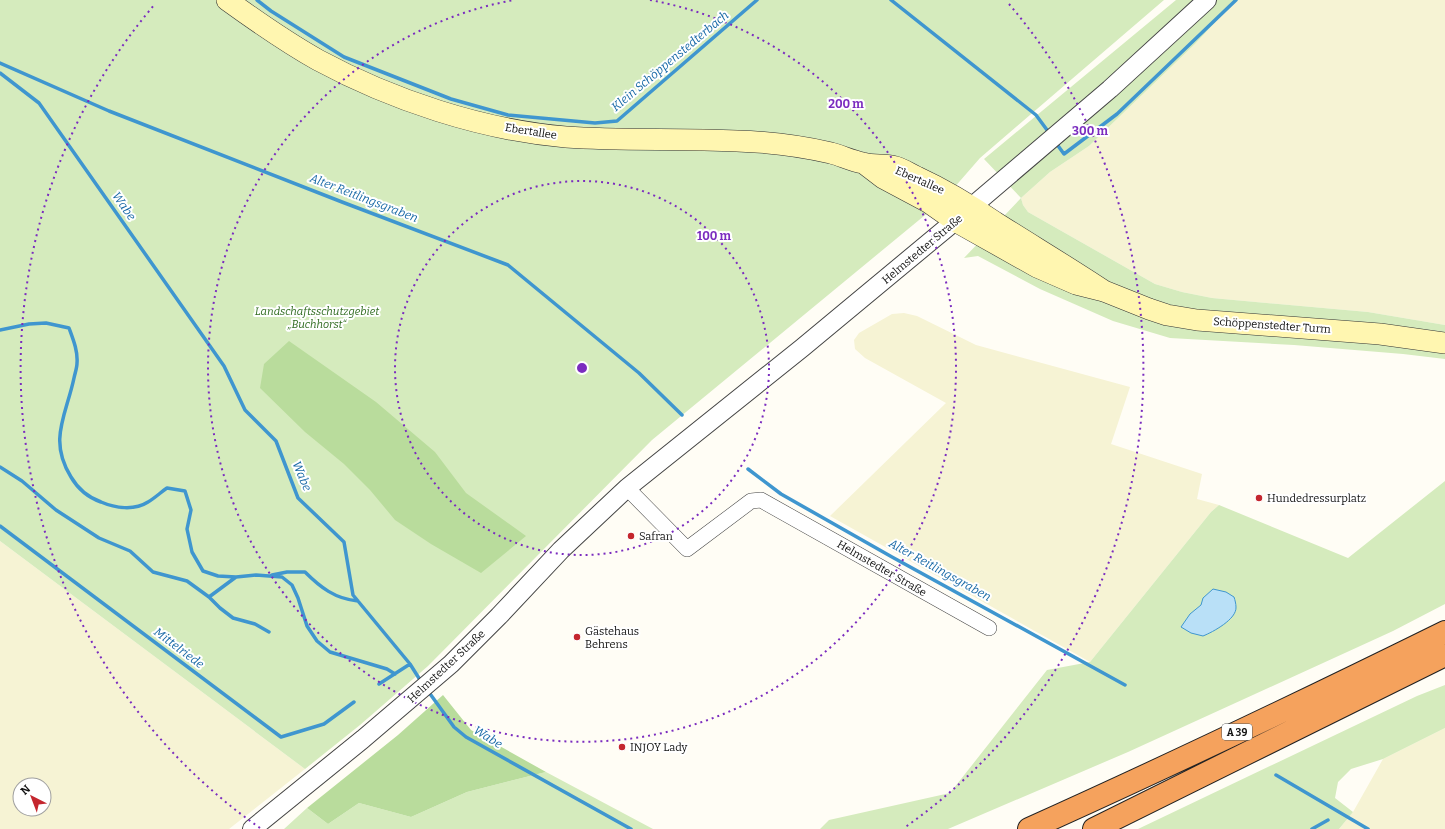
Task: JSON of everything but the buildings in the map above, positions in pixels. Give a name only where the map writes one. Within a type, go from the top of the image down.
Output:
[{"type":"highway","name":"A 39","points":[[1029,829],[1445,632]]},
{"type":"highway","name":"A 39","points":[[1094,829],[1445,655]]},
{"type":"highway","points":[[1393,682],[1445,662]]},
{"type":"main road","name":"Ebertallee","points":[[227,0],[286,41],[352,77],[380,90],[447,113],[516,130],[564,136],[618,139],[737,141],[771,144],[832,153],[864,164],[896,167],[938,186],[972,207]]},
{"type":"main road","name":"Ebertallee","points":[[864,164],[884,178],[928,202],[956,221]]},
{"type":"main road","name":"Schöppenstedter Turm","points":[[972,207],[1104,291]]},
{"type":"main road","name":"Schöppenstedter Turm","points":[[956,221],[1037,267],[1076,284],[1104,291],[1168,315],[1198,320],[1380,334],[1445,343]]},
{"type":"street","name":"Helmstedter Straße","points":[[252,829],[363,739],[451,664],[562,550],[627,488],[802,348],[956,221],[1110,89],[1208,0]]},
{"type":"street","name":"Helmstedter Straße","points":[[627,488],[687,549],[751,501],[761,500],[989,628]]},
{"type":"shaded area","points":[[1236,0],[1445,0],[1445,325],[1368,312],[1212,298],[1182,292],[1155,284],[1028,212],[1023,205],[1021,198],[1050,172],[1089,146],[1195,44]]},
{"type":"shaded area","points":[[904,313],[917,316],[976,345],[1130,387],[1111,444],[1202,474],[1197,499],[1219,505],[1211,512],[1090,662],[830,516],[946,403],[865,358],[855,349],[854,340],[859,333],[892,314]]},
{"type":"shaded area","points":[[0,541],[305,769],[229,829],[0,829]]},
{"type":"shaded area","points":[[1445,728],[1445,829],[1339,829],[1353,812],[1383,759]]},
{"type":"green space","name":"Landschaftsschutzgebiet „Buchhorst“","points":[[0,0],[1164,0],[980,158],[953,189],[930,211],[652,440],[428,666],[360,725],[305,769],[0,541]]},
{"type":"green space","points":[[1176,0],[1236,0],[1195,44],[1089,146],[1050,172],[1021,198],[984,159]]},
{"type":"green space","points":[[1021,198],[1023,205],[1028,212],[1155,284],[1182,292],[1212,298],[1368,312],[1445,325],[1445,359],[1294,345],[1170,338],[1113,321],[1040,289],[978,256],[964,258]]},
{"type":"green space","points":[[289,341],[376,402],[435,452],[466,493],[526,536],[481,573],[431,544],[395,520],[370,490],[344,464],[305,432],[260,388],[264,364]]},
{"type":"green space","points":[[1445,481],[1445,604],[1393,631],[1128,752],[948,829],[820,829],[829,820],[950,793],[1047,670],[1090,662],[1211,512],[1219,505],[1348,558]]},
{"type":"green space","points":[[1445,685],[1445,728],[1383,759],[1351,769],[1338,782],[1335,798],[1353,812],[1339,829],[1138,829],[1417,696]]},
{"type":"green space","points":[[443,695],[471,730],[546,772],[467,792],[411,817],[359,803],[328,824],[307,808],[398,735]]},
{"type":"green space","points":[[546,772],[653,829],[284,829],[307,808],[328,824],[359,803],[411,817],[467,792]]},
{"type":"water","points":[[1213,589],[1226,592],[1234,597],[1236,607],[1233,616],[1218,628],[1203,636],[1191,633],[1181,627],[1190,614],[1201,605],[1203,598]]},
{"type":"waterway","name":"Klein Schöppenstedterbach","points":[[257,0],[271,11],[344,57],[451,99],[508,115],[595,123],[617,121],[757,0]]},
{"type":"waterway","name":"Klein Schöppenstedterbach","points":[[891,0],[1036,115],[1050,134]]},
{"type":"waterway","name":"Klein Schöppenstedterbach","points":[[1056,143],[1064,154],[1117,114],[1236,0]]},
{"type":"waterway","name":"Alter Reitlingsgraben","points":[[0,63],[109,111],[508,265],[639,373],[682,415]]},
{"type":"waterway","name":"Wabe","points":[[0,73],[39,103],[224,366],[245,410],[276,441],[298,498],[344,542],[353,595],[410,664],[422,683]]},
{"type":"waterway","points":[[0,330],[29,324],[46,323],[69,328],[76,350],[77,365],[71,392],[63,416],[60,439],[61,451],[64,464],[71,477],[83,492],[91,498],[106,504],[131,508],[143,505],[167,488],[185,491],[191,510],[187,529],[192,552],[203,571],[218,576],[236,577],[256,575],[282,577],[292,585],[307,626],[317,641],[330,652],[387,669],[395,674]]},
{"type":"waterway","points":[[0,467],[22,481],[56,510],[99,538],[130,551],[153,572],[187,581],[209,597],[236,577]]},
{"type":"waterway","name":"Alter Reitlingsgraben","points":[[748,469],[781,494],[1125,685]]},
{"type":"waterway","name":"Mittelriede","points":[[0,526],[281,737],[324,724],[354,702]]},
{"type":"waterway","points":[[272,575],[287,572],[305,572],[316,583],[335,595],[358,601]]},
{"type":"waterway","points":[[209,597],[233,618],[255,624],[269,632]]},
{"type":"waterway","name":"Mittelriede","points":[[379,684],[410,664]]},
{"type":"waterway","name":"Wabe","points":[[428,691],[454,727],[466,737],[631,829]]},
{"type":"waterway","name":"Alter Reitlingsgraben","points":[[1276,775],[1368,829]]},
{"type":"waterway","points":[[1312,829],[1328,820]]},
{"type":"place","name":"Hundedressurplatz","points":[[1259,498]]},
{"type":"place","name":"Safran","points":[[631,536]]},
{"type":"place","name":"Gästehaus Behrens","points":[[577,637]]},
{"type":"place","name":"INJOY Lady","points":[[622,747]]}]
